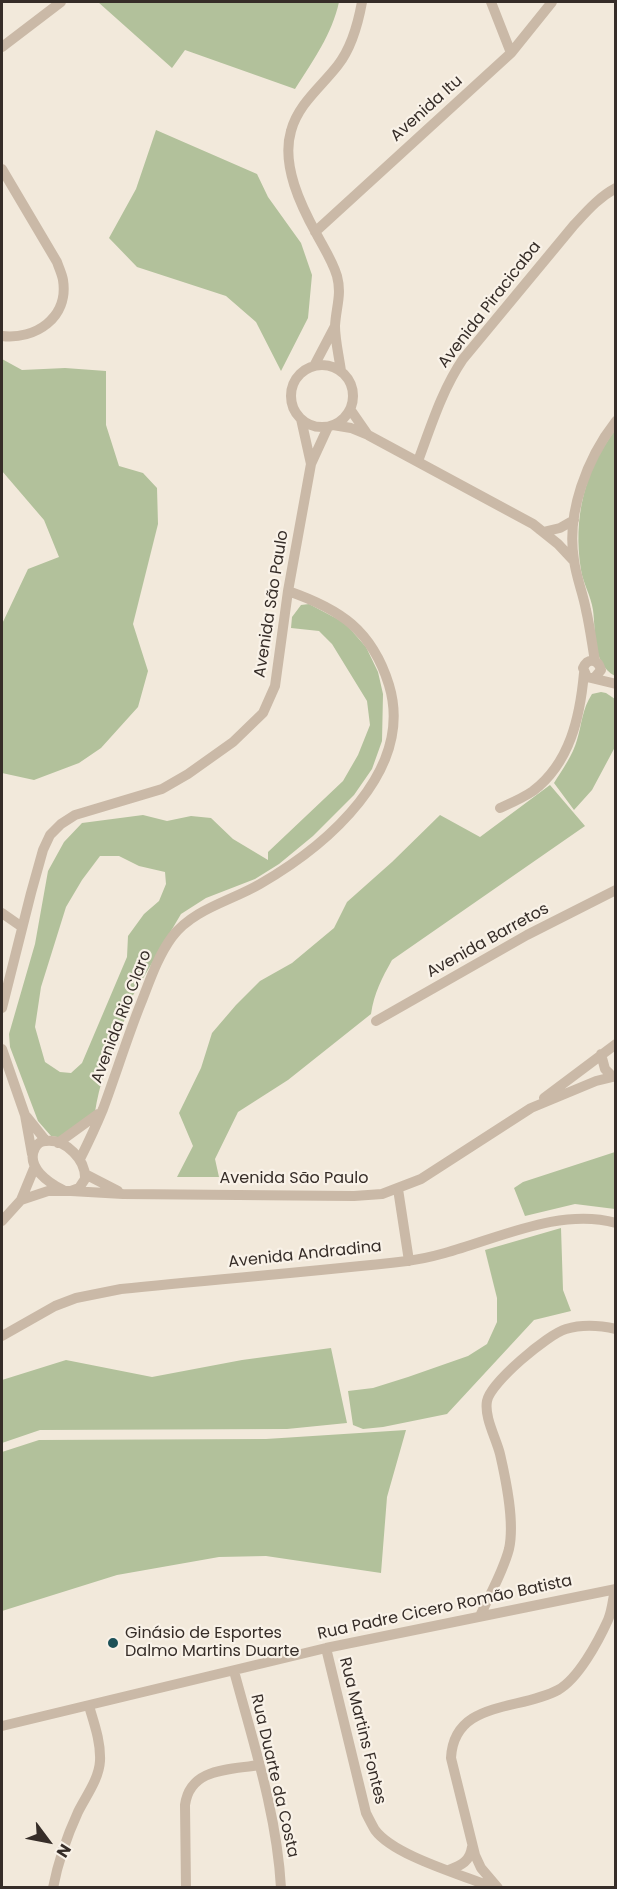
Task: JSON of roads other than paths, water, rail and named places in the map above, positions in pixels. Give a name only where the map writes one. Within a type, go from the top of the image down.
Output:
[{"type":"street","points":[[2,47],[62,2]]},
{"type":"street","points":[[341,371],[335,325],[339,297],[336,273],[302,204],[288,153],[290,131],[304,105],[351,45],[362,2]]},
{"type":"street","points":[[491,2],[511,52]]},
{"type":"street","name":"Avenida Itu","points":[[315,232],[511,52],[552,2]]},
{"type":"street","points":[[2,169],[57,262],[63,278],[60,308],[51,321],[40,330],[27,336],[13,338],[2,336]]},
{"type":"street","name":"Avenida Piracicaba","points":[[418,461],[441,399],[463,359],[574,225],[591,206],[615,188]]},
{"type":"street","points":[[314,366],[335,325]]},
{"type":"street","points":[[330,426],[346,416],[353,399],[352,388],[341,371],[324,364],[314,366],[298,376],[291,393],[295,411],[301,419],[313,426],[351,428],[368,435],[533,524],[543,532],[560,528],[574,520]]},
{"type":"street","points":[[350,409],[368,435]]},
{"type":"street","name":"Avenida São Paulo","points":[[301,419],[311,464]]},
{"type":"street","points":[[500,808],[531,792],[548,779],[562,761],[592,670],[590,633],[573,560],[574,520],[580,486],[591,458],[615,421]]},
{"type":"street","name":"Avenida São Paulo","points":[[2,1008],[43,850],[50,836],[61,824],[75,815],[162,789],[171,784],[204,764],[233,742],[263,713],[275,686],[288,591],[311,464],[330,426]]},
{"type":"street","points":[[533,524],[558,544],[573,560]]},
{"type":"street","name":"Avenida Rio Claro","points":[[80,1159],[102,1110],[158,961],[170,939],[183,924],[201,912],[261,883],[303,855],[350,814],[369,790],[383,765],[393,720],[391,692],[382,665],[357,627],[337,611],[288,591]]},
{"type":"street","points":[[592,670],[613,683]]},
{"type":"street","name":"Avenida Barretos","points":[[376,1021],[527,935],[615,890]]},
{"type":"street","points":[[2,913],[22,927]]},
{"type":"street","points":[[2,1049],[25,1115],[34,1162],[47,1180],[67,1190]]},
{"type":"street","points":[[611,1049],[605,1069],[614,1077]]},
{"type":"street","points":[[531,1108],[611,1049]]},
{"type":"street","name":"Avenida São Paulo","points":[[67,1190],[123,1194],[354,1196],[382,1194],[421,1179],[531,1108],[596,1081],[614,1077]]},
{"type":"street","name":"Avenida Rio Claro","points":[[57,1143],[90,1122],[102,1110]]},
{"type":"street","points":[[25,1115],[46,1141]]},
{"type":"street","points":[[2,1221],[21,1200],[34,1162],[33,1151],[38,1144],[46,1141],[57,1143],[80,1159],[85,1179],[79,1188],[48,1191],[21,1200]]},
{"type":"street","name":"Avenida São Paulo","points":[[85,1174],[123,1194]]},
{"type":"street","points":[[398,1189],[409,1261]]},
{"type":"street","name":"Avenida Andradina","points":[[2,1336],[55,1306],[76,1298],[122,1289],[409,1261],[553,1221],[579,1218],[615,1223]]},
{"type":"street","points":[[480,1616],[501,1572],[509,1547],[510,1525],[500,1454],[487,1409],[489,1395],[506,1374],[548,1337],[564,1329],[585,1325],[600,1325],[615,1329]]},
{"type":"street","points":[[496,1887],[481,1868],[451,1758],[452,1744],[468,1720],[480,1714],[542,1697],[573,1679],[609,1619],[615,1589]]},
{"type":"street","name":"Rua Padre Cicero Romão Batista","points":[[2,1726],[326,1648],[615,1589]]},
{"type":"street","name":"Rua Martins Fontes","points":[[326,1648],[364,1805],[376,1831],[392,1845],[411,1855],[496,1887]]},
{"type":"street","name":"Rua Duarte da Costa","points":[[234,1671],[274,1831],[281,1887]]},
{"type":"street","points":[[53,1887],[67,1840],[94,1783],[100,1762],[98,1738],[89,1706]]},
{"type":"street","points":[[186,1887],[186,1794],[192,1785],[212,1773],[259,1765]]},
{"type":"street","points":[[449,1870],[461,1865],[470,1857],[472,1838]]},
{"type":"place","name":"Ginásio de Esportes Dalmo Martins Duarte","points":[[113,1643]]}]
